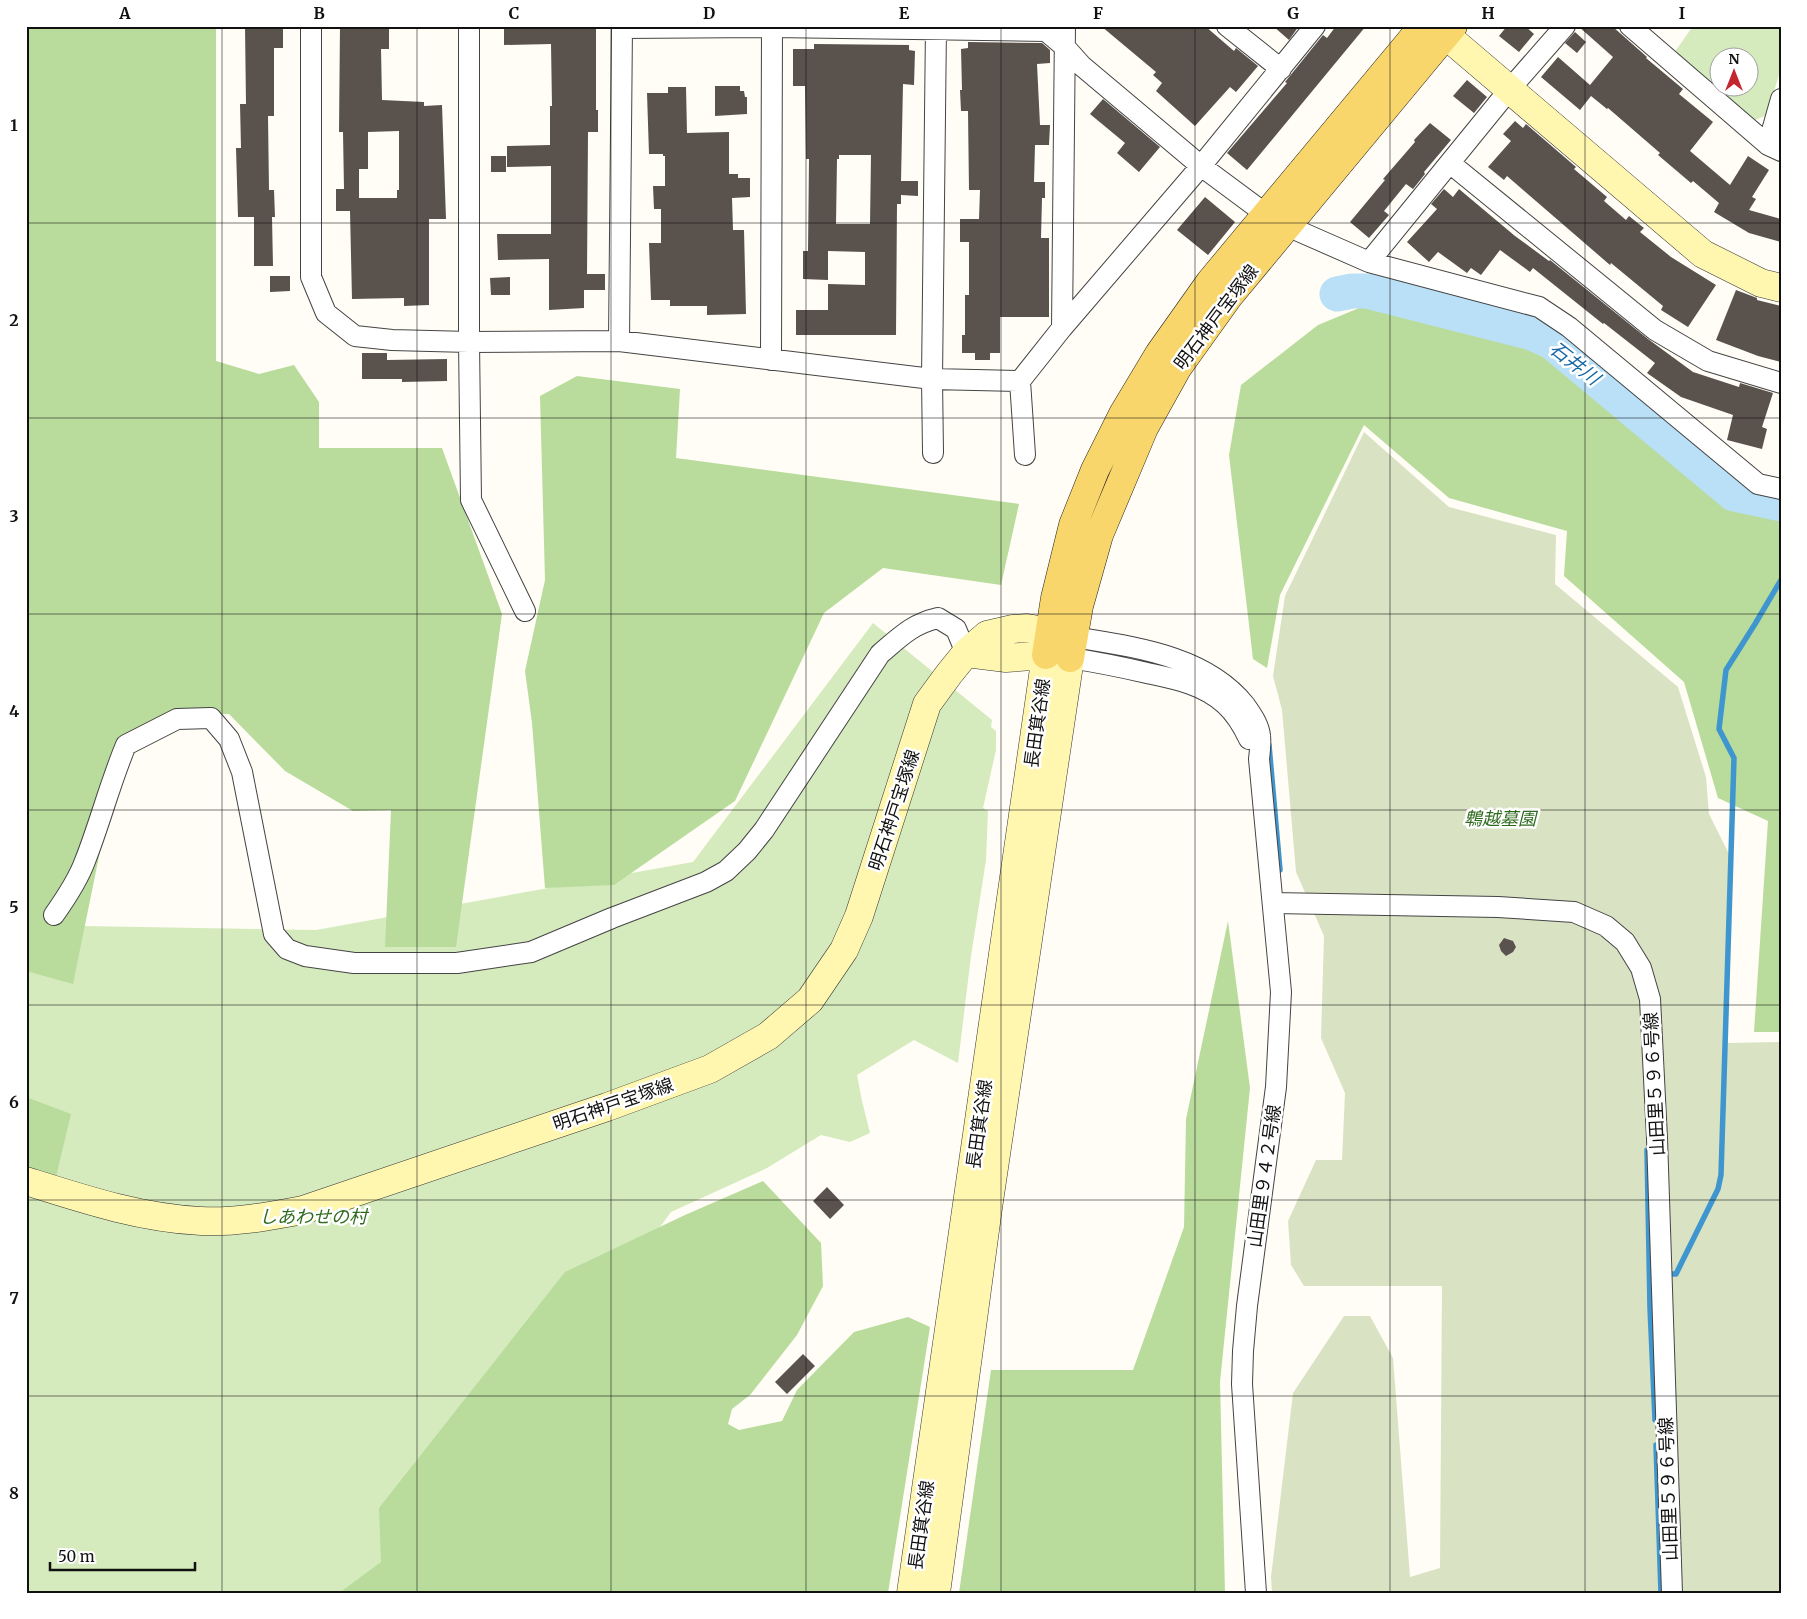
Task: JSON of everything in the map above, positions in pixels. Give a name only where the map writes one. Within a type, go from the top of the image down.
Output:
[{"type":"main road","name":"明石神戸宝塚線","points":[[1060,645],[1055,598],[1073,525],[1095,470],[1123,414],[1160,354],[1210,282],[1277,220],[1439,28]]},
{"type":"street","points":[[311,26],[311,277],[326,313],[355,336],[392,340],[469,342],[619,340],[932,379],[1020,381]]},
{"type":"street","points":[[469,26],[469,342],[472,500],[525,611]]},
{"type":"street","points":[[1062,328],[1065,26]]},
{"type":"street","points":[[1227,26],[1281,69]]},
{"type":"street","points":[[1025,455],[1020,381],[1062,328],[1201,166],[1315,26]]},
{"type":"street","points":[[1369,262],[1451,164],[1509,90],[1565,26]]},
{"type":"street","points":[[1630,26],[1774,148]]},
{"type":"street","points":[[619,340],[622,27],[936,28],[1046,31],[1065,47],[1082,66],[1201,166],[1277,220],[1369,262],[1539,306],[1569,327],[1758,484],[1781,489]]},
{"type":"street","points":[[771,360],[772,27]]},
{"type":"street","points":[[933,453],[932,379],[936,28]]},
{"type":"street","points":[[1439,28],[1702,254],[1761,284],[1781,288]]},
{"type":"street","points":[[1774,148],[1781,99]]},
{"type":"street","points":[[1451,164],[1655,330],[1708,361],[1781,383]]},
{"type":"street","points":[[54,915],[85,862],[115,770],[126,745],[177,719],[211,718],[229,739],[242,772],[274,934],[287,949],[305,956],[354,963],[457,963],[531,952],[706,882],[726,871],[747,851],[764,830],[880,654],[903,633],[922,622],[938,618],[956,629],[966,653]]},
{"type":"street","name":"明石神戸宝塚線","points":[[26,1181],[97,1204],[158,1218],[202,1222],[252,1219],[303,1210],[710,1070],[768,1036],[810,1000],[844,950],[859,916],[928,704],[966,653],[986,635],[1013,629],[1027,628],[1060,645]]},
{"type":"street","name":"山田里９４２号線","points":[[1060,645],[1149,652],[1191,664],[1220,681],[1239,698],[1253,716],[1260,734],[1259,759],[1281,992],[1276,1087],[1247,1306],[1243,1351],[1242,1384],[1256,1593]]},
{"type":"street","name":"長田箕谷線","points":[[911,1593],[1060,645]]},
{"type":"street","name":"長田箕谷線","points":[[936,1593],[988,1208],[1060,645]]},
{"type":"street","name":"山田里５９６号線","points":[[1273,903],[1498,907],[1574,912],[1606,926],[1625,942],[1641,968],[1650,999],[1654,1069],[1672,1593]]},
{"type":"green space","points":[[26,26],[216,26],[216,361],[259,374],[294,365],[319,402],[319,448],[442,448],[502,614],[456,947],[385,947],[391,810],[353,811],[285,771],[229,714],[168,716],[137,746],[106,822],[73,984],[26,971]]},
{"type":"green space","points":[[1693,26],[1781,26],[1781,68],[1767,115],[1753,121],[1726,98],[1760,98],[1760,48],[1710,48],[1710,84],[1674,53]]},
{"type":"green space","points":[[1364,306],[1543,342],[1733,498],[1781,510],[1781,1032],[1754,1032],[1768,821],[1718,798],[1684,682],[1564,576],[1567,531],[1449,498],[1364,425],[1280,595],[1267,668],[1253,659],[1229,455],[1241,385],[1318,325]]},
{"type":"green space","points":[[577,376],[680,389],[676,458],[1019,504],[1001,585],[883,568],[824,613],[735,801],[614,885],[545,888],[532,723],[525,671],[545,580],[540,396]]},
{"type":"green space","name":"鵯越墓園","points":[[1364,432],[1449,507],[1556,535],[1555,584],[1678,687],[1706,777],[1709,814],[1730,856],[1725,1043],[1781,1042],[1781,1593],[1272,1593],[1271,1577],[1293,1393],[1344,1316],[1370,1316],[1393,1358],[1410,1577],[1440,1568],[1442,1286],[1304,1286],[1291,1265],[1288,1221],[1316,1160],[1342,1160],[1345,1093],[1321,1038],[1324,936],[1296,872],[1282,710],[1273,676],[1285,596]]},
{"type":"green space","name":"しあわせの村","points":[[873,623],[992,720],[991,727],[996,731],[996,750],[983,808],[988,811],[986,860],[971,956],[958,1063],[914,1040],[857,1075],[870,1133],[850,1142],[821,1135],[767,1168],[671,1212],[391,1593],[26,1593],[26,925],[316,930],[693,862]]},
{"type":"green space","points":[[1228,921],[1250,1088],[1220,1382],[1225,1593],[959,1593],[991,1370],[1133,1370],[1184,1227],[1186,1119]]},
{"type":"green space","points":[[26,1097],[71,1114],[55,1181],[26,1172]]},
{"type":"green space","points":[[763,1181],[821,1243],[823,1286],[797,1335],[750,1395],[732,1409],[728,1424],[739,1430],[782,1421],[797,1390],[854,1332],[908,1317],[930,1327],[888,1593],[339,1593],[381,1562],[379,1508],[565,1272],[685,1215]]},
{"type":"building","points":[[245,26],[283,26],[283,48],[274,48],[274,116],[268,116],[269,190],[274,190],[275,217],[272,217],[273,266],[254,266],[254,217],[238,217],[236,148],[241,148],[240,104],[246,104]]},
{"type":"building","points":[[340,26],[389,26],[389,49],[381,49],[382,100],[424,102],[424,106],[442,105],[446,219],[429,219],[429,305],[404,306],[404,298],[352,299],[350,211],[336,211],[336,189],[344,189],[343,132],[339,132]],"holes":[[[399,131],[399,190],[397,190],[397,198],[359,198],[359,169],[368,169],[368,132]]]},
{"type":"building","points":[[504,26],[596,26],[596,110],[598,110],[598,132],[588,132],[587,274],[605,274],[605,290],[584,290],[584,308],[549,310],[549,259],[498,260],[497,234],[551,234],[551,166],[507,167],[507,146],[550,145],[550,106],[552,106],[551,44],[504,45]]},
{"type":"building","points":[[1101,26],[1205,26],[1234,51],[1236,48],[1258,66],[1236,92],[1230,87],[1195,126],[1156,91],[1162,83],[1153,75],[1156,72]]},
{"type":"building","points":[[1273,26],[1299,26],[1289,40]]},
{"type":"building","points":[[1336,26],[1366,26],[1247,170],[1227,153],[1287,83],[1285,82],[1323,35],[1327,38]]},
{"type":"building","points":[[1507,26],[1525,26],[1534,34],[1519,52],[1499,36]]},
{"type":"building","points":[[1578,26],[1612,26],[1683,89],[1679,94],[1713,122],[1690,151],[1730,185],[1748,156],[1769,170],[1752,197],[1756,199],[1749,210],[1781,219],[1781,242],[1749,233],[1714,212],[1719,203],[1693,181],[1691,183],[1658,155],[1660,153],[1608,108],[1591,96],[1580,110],[1541,77],[1558,57],[1590,85],[1613,57]]},
{"type":"building","points":[[1575,32],[1586,42],[1577,53],[1565,43]]},
{"type":"building","points":[[968,42],[1042,43],[1050,50],[1050,63],[1037,64],[1040,125],[1050,125],[1049,145],[1035,145],[1034,182],[1045,182],[1045,198],[1042,198],[1041,238],[1049,238],[1049,317],[1000,317],[1000,353],[990,353],[990,360],[975,360],[975,353],[962,353],[962,335],[965,335],[965,295],[969,295],[969,242],[960,242],[960,219],[979,219],[980,190],[969,190],[968,111],[961,111],[961,49],[968,48]]},
{"type":"building","points":[[814,44],[909,45],[909,50],[915,51],[914,85],[903,84],[901,181],[918,181],[918,196],[901,195],[901,204],[897,204],[896,335],[796,335],[796,310],[828,310],[828,284],[865,285],[865,252],[828,251],[828,280],[803,279],[803,251],[808,251],[809,159],[806,159],[805,86],[793,86],[793,49],[814,49]],"holes":[[[839,155],[871,155],[870,224],[836,224],[837,159],[839,159]]]},
{"type":"building","points":[[1467,80],[1487,97],[1474,113],[1453,96]]},
{"type":"building","points":[[715,86],[740,86],[740,91],[744,91],[745,97],[747,97],[747,114],[715,116]]},
{"type":"building","points":[[668,87],[686,87],[687,133],[729,132],[729,174],[738,174],[738,178],[750,178],[750,197],[732,198],[733,230],[744,230],[746,314],[707,315],[707,306],[670,306],[670,300],[651,300],[649,243],[661,243],[661,209],[654,209],[653,186],[665,186],[665,156],[663,154],[649,154],[647,93],[668,93]]},
{"type":"building","points":[[1103,99],[1160,147],[1139,172],[1117,153],[1125,143],[1090,114]]},
{"type":"building","points":[[1515,121],[1523,128],[1526,124],[1576,167],[1574,169],[1607,197],[1604,201],[1626,220],[1629,216],[1644,228],[1640,232],[1671,257],[1716,285],[1688,327],[1661,310],[1663,306],[1611,263],[1610,265],[1507,176],[1504,180],[1488,167],[1511,141],[1503,134]]},
{"type":"building","points":[[1430,123],[1451,140],[1424,172],[1425,174],[1413,189],[1406,184],[1384,211],[1389,215],[1369,238],[1350,222],[1385,180],[1383,179],[1415,142],[1414,140]]},
{"type":"building","points":[[491,156],[506,156],[506,172],[491,172]]},
{"type":"building","points":[[1444,189],[1453,197],[1459,189],[1515,236],[1550,260],[1648,339],[1693,372],[1739,387],[1740,383],[1773,393],[1762,427],[1767,429],[1762,449],[1727,440],[1733,415],[1681,397],[1647,373],[1655,363],[1533,268],[1530,272],[1500,250],[1481,275],[1471,268],[1467,273],[1438,252],[1429,262],[1407,242],[1437,209],[1431,204]]},
{"type":"building","points":[[1205,197],[1235,222],[1208,255],[1177,230]]},
{"type":"building","points":[[270,276],[290,276],[290,291],[270,292]]},
{"type":"building","points":[[510,277],[510,295],[491,295],[490,278]]},
{"type":"building","points":[[1736,290],[1757,298],[1757,300],[1781,306],[1781,362],[1758,356],[1716,340]]},
{"type":"building","points":[[362,353],[387,353],[387,360],[447,359],[447,381],[402,382],[402,379],[362,379]]},
{"type":"building","points":[[1504,938],[1513,941],[1516,947],[1513,952],[1506,956],[1501,951],[1499,945]]},
{"type":"building","points":[[827,1187],[844,1205],[830,1219],[813,1201]]},
{"type":"building","points":[[803,1354],[815,1366],[787,1394],[775,1382]]},
{"type":"waterway","name":"石井川","points":[[1337,294],[1367,291],[1532,333],[1552,342],[1734,494],[1781,504]]},
{"type":"waterway","points":[[1671,1274],[1676,1274],[1718,1189],[1721,1175],[1734,758],[1719,729],[1726,670],[1781,580]]},
{"type":"waterway","points":[[1269,745],[1280,870]]},
{"type":"waterway","points":[[1647,1150],[1650,1308],[1655,1420]]},
{"type":"waterway","points":[[1656,1445],[1661,1593]]}]
